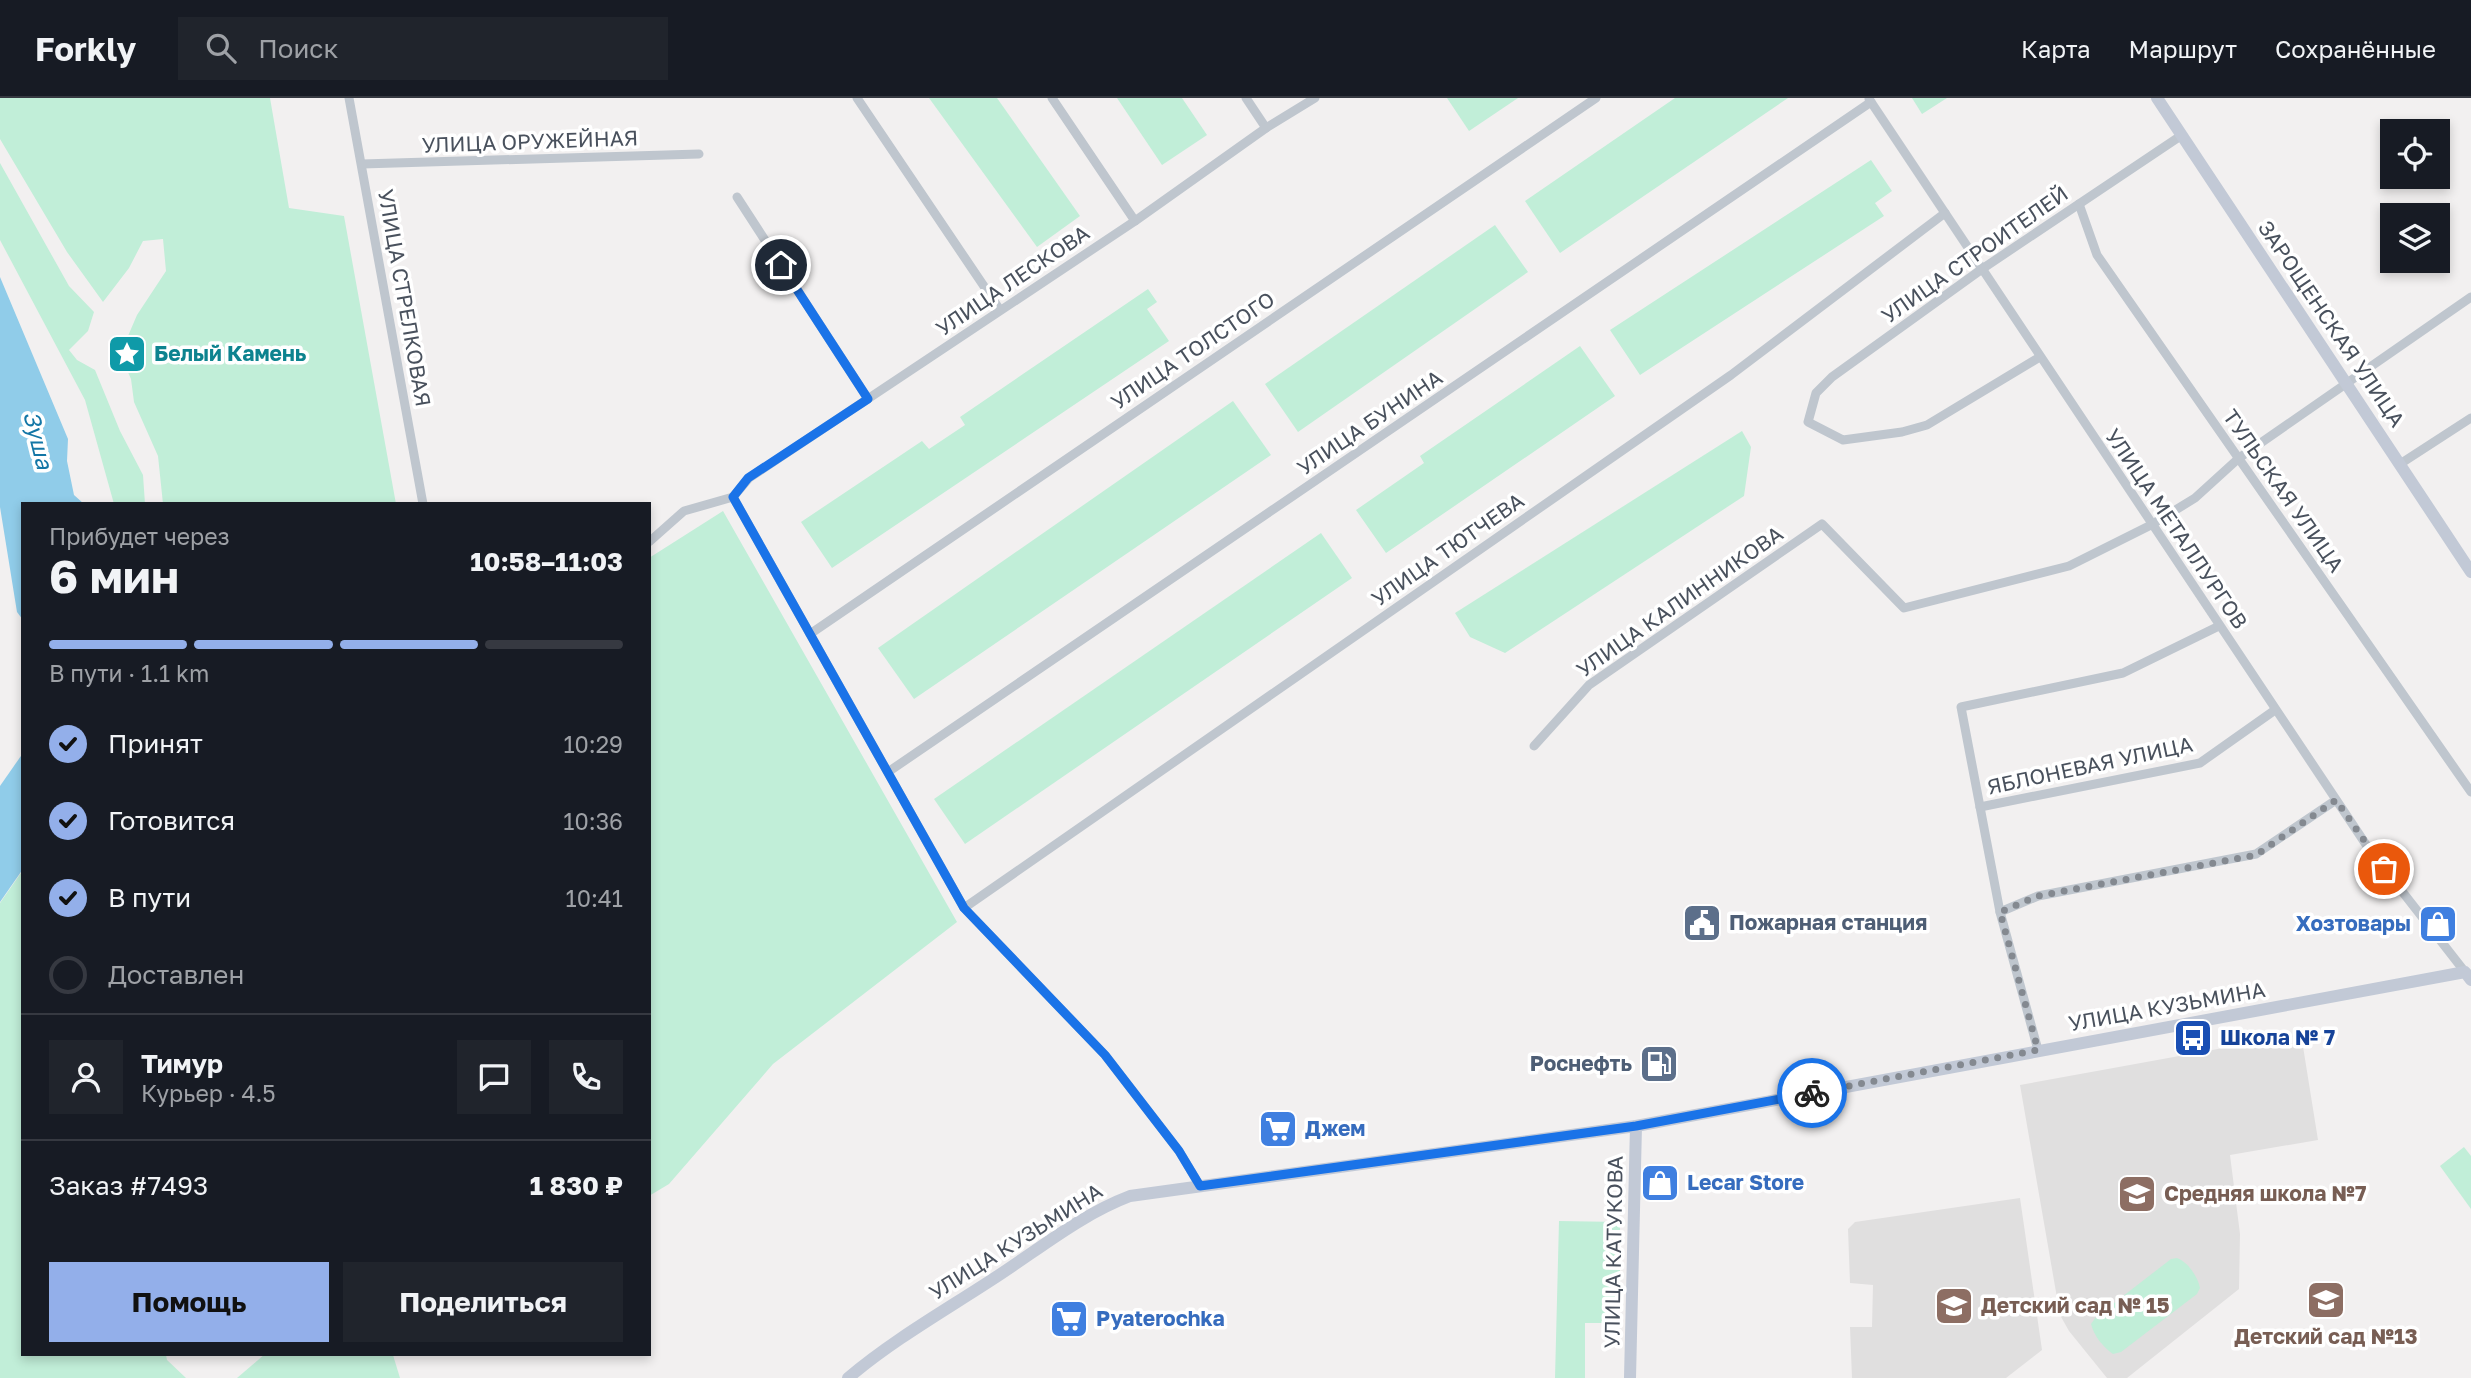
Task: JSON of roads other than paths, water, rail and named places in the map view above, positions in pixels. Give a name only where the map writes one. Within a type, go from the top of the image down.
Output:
[{"type":"main road","name":"ЗАРОЩЕНСКАЯ УЛИЦА","points":[[2157,98],[2471,572]]},
{"type":"main road","name":"УЛИЦА КУЗЬМИНА","points":[[848,1378],[921,1325],[1093,1213],[1130,1196],[1636,1126],[2038,1050],[2468,976]]},
{"type":"main road","name":"УЛИЦА КАТУКОВА","points":[[1630,1378],[1636,1126]]},
{"type":"street","name":"УЛИЦА СТРЕЛКОВАЯ","points":[[349,98],[423,502]]},
{"type":"street","points":[[857,98],[1000,310]]},
{"type":"street","points":[[1052,98],[1135,221]]},
{"type":"street","points":[[1246,98],[1266,128]]},
{"type":"street","name":"УЛИЦА ЛЕСКОВА","points":[[733,497],[748,478],[1135,221],[1266,128],[1315,98]]},
{"type":"street","name":"УЛИЦА ТОЛСТОГО","points":[[810,634],[1596,98]]},
{"type":"street","name":"УЛИЦА МЕТАЛЛУРГОВ","points":[[1869,100],[2336,800],[2370,849],[2468,976]]},
{"type":"street","name":"УЛИЦА БУНИНА","points":[[888,772],[1869,100]]},
{"type":"street","name":"УЛИЦА СТРОИТЕЛЕЙ","points":[[2040,358],[1927,425],[1902,432],[1843,440],[1808,422],[1816,393],[1832,377],[1982,269],[2182,135]]},
{"type":"street","name":"УЛИЦА ОРУЖЕЙНАЯ","points":[[362,164],[699,154]]},
{"type":"street","points":[[737,197],[868,399]]},
{"type":"street","name":"ТУЛЬСКАЯ УЛИЦА","points":[[2079,204],[2097,254],[2471,792]]},
{"type":"street","name":"УЛИЦА ТЮТЧЕВА","points":[[964,908],[1731,374],[1945,213]]},
{"type":"street","points":[[2151,525],[2196,498],[2239,458],[2471,297]]},
{"type":"street","points":[[2400,464],[2471,418]]},
{"type":"street","points":[[651,540],[684,511],[733,497],[964,908],[1105,1055],[1179,1151],[1200,1186]]},
{"type":"street","name":"УЛИЦА КАЛИННИКОВА","points":[[1534,746],[1589,685],[1822,524],[1904,608],[2069,566],[2151,525]]},
{"type":"street","points":[[2038,1050],[2000,912],[1961,706],[2123,673],[2219,626]]},
{"type":"street","name":"ЯБЛОНЕВАЯ УЛИЦА","points":[[1980,807],[2200,763],[2276,710]]},
{"type":"street","points":[[2000,912],[2038,896],[2256,855],[2336,800]]},
{"type":"water","name":"Зуша","points":[[0,277],[68,439],[67,461],[74,495],[82,502],[21,502],[21,617],[17,612],[0,507]]},
{"type":"water","points":[[21,756],[21,872],[0,902],[0,786]]},
{"type":"place","name":"Белый Камень","points":[[127,354]]},
{"type":"place","name":"Пожарная станция","points":[[1702,923]]},
{"type":"place","name":"Хозтовары","points":[[2438,924]]},
{"type":"place","name":"Школа № 7","points":[[2193,1038]]},
{"type":"place","name":"Роснефть","points":[[1659,1064]]},
{"type":"place","name":"Джем","points":[[1278,1129]]},
{"type":"place","name":"Lecar Store","points":[[1660,1183]]},
{"type":"place","name":"Средняя школа №7","points":[[2137,1194]]},
{"type":"place","name":"Детский сад №13","points":[[2326,1300]]},
{"type":"place","name":"Детский сад № 15","points":[[1954,1306]]},
{"type":"place","name":"Pyaterochka","points":[[1069,1319]]}]
